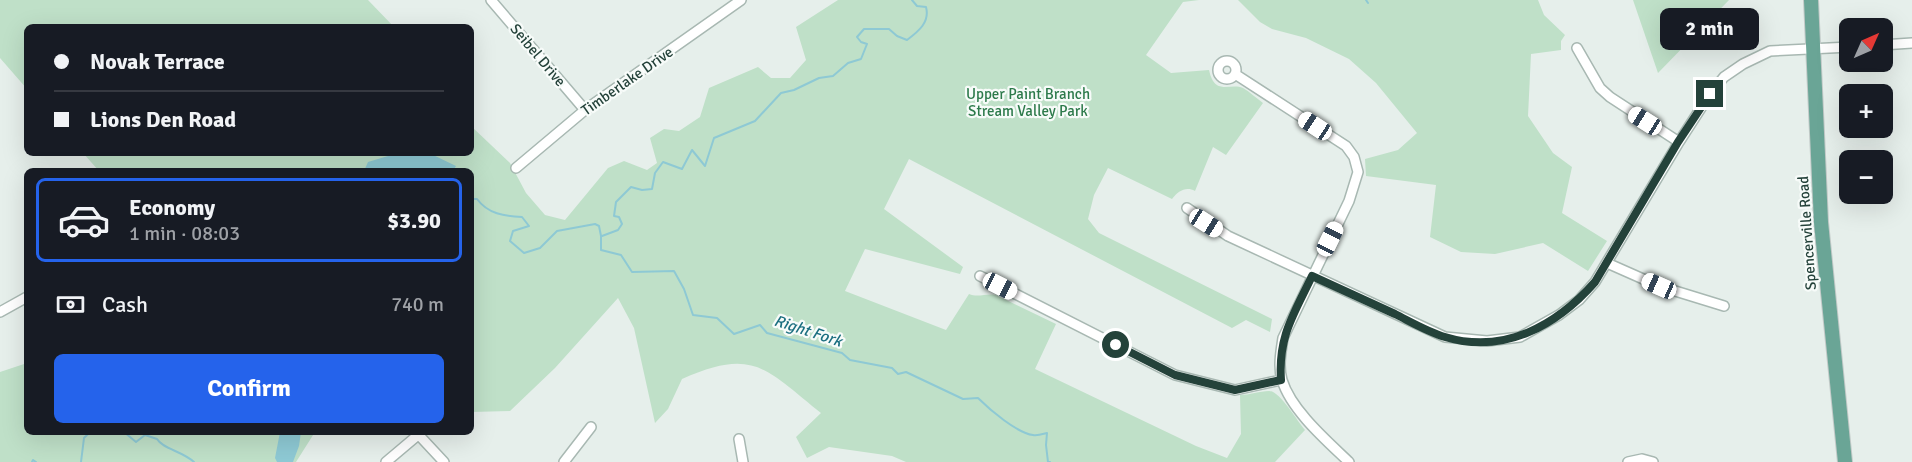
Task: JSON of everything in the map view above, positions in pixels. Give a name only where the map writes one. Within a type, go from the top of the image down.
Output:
[{"type":"main road","name":"Spencerville Road","points":[[1811,0],[1821,222],[1845,462]]},
{"type":"street","name":"Seibel Drive","points":[[491,0],[585,110]]},
{"type":"street","points":[[723,0],[727,10]]},
{"type":"street","name":"Timberlake Drive","points":[[516,168],[585,110],[741,0]]},
{"type":"street","points":[[1893,44],[1912,43]]},
{"type":"street","points":[[1577,48],[1600,88],[1610,98],[1678,142]]},
{"type":"street","points":[[1187,208],[1228,236],[1445,337],[1487,341],[1520,337],[1559,315],[1579,300],[1595,282],[1678,142],[1724,77],[1743,64],[1770,51],[1839,48]]},
{"type":"street","points":[[1235,74],[1346,146],[1354,157],[1358,172],[1349,201],[1283,338],[1280,358],[1281,380],[1305,418],[1349,462]]},
{"type":"street","points":[[1607,263],[1659,286],[1724,306]]},
{"type":"street","points":[[980,276],[1175,375],[1235,390],[1281,380]]},
{"type":"street","points":[[0,312],[24,299]]},
{"type":"street","points":[[564,462],[591,427]]},
{"type":"street","points":[[386,462],[415,435]]},
{"type":"street","points":[[419,435],[444,462]]},
{"type":"street","points":[[739,439],[743,462]]},
{"type":"street","points":[[1628,462],[1642,459],[1653,462]]},
{"type":"green space","points":[[0,0],[368,0],[391,24],[24,24],[24,86],[0,58]]},
{"type":"green space","name":"Upper Paint Branch Stream Valley Park","points":[[838,0],[1199,0],[1183,2],[1146,55],[1171,73],[1209,70],[1215,83],[1219,86],[1243,88],[1263,103],[1226,155],[1213,147],[1195,191],[1182,190],[1172,199],[1108,168],[1094,195],[1088,219],[1099,233],[1272,319],[1270,332],[1246,320],[1232,328],[909,159],[884,209],[963,267],[960,274],[865,249],[845,291],[946,330],[969,294],[996,295],[1056,324],[1035,369],[1196,446],[1227,458],[1241,434],[1240,395],[1273,392],[1283,401],[1305,430],[1275,462],[906,462],[892,456],[829,447],[807,458],[796,437],[821,413],[772,374],[743,364],[706,369],[682,379],[668,409],[655,423],[634,328],[618,298],[555,368],[510,411],[474,412],[474,168],[96,168],[86,156],[474,156],[474,129],[510,163],[526,193],[545,215],[565,220],[608,168],[624,161],[647,170],[657,163],[650,138],[664,129],[679,131],[700,117],[709,88],[758,67],[771,78],[790,78],[806,60],[796,27]]},
{"type":"green space","points":[[1238,0],[1538,0],[1544,15],[1565,35],[1561,41],[1561,50],[1531,54],[1528,116],[1553,153],[1572,167],[1562,213],[1607,241],[1588,271],[1543,243],[1495,254],[1461,252],[1430,237],[1436,185],[1366,176],[1365,159],[1398,150],[1417,133],[1376,83],[1349,59],[1306,38],[1272,29],[1260,22]]},
{"type":"green space","points":[[1633,0],[1729,0],[1658,73]]},
{"type":"green space","points":[[24,364],[24,435],[313,435],[296,462],[0,462],[0,372]]},
{"type":"water","points":[[388,156],[435,156],[456,166],[455,168],[365,168],[368,162]]},
{"type":"water","points":[[279,435],[301,435],[293,462],[277,462],[275,458]]},
{"type":"waterway","points":[[602,236],[618,230],[622,224],[619,217],[614,216],[616,202],[631,187],[642,190],[652,189],[655,173],[663,162],[682,169],[692,150],[705,166],[714,138],[755,121],[781,93],[794,90],[819,78],[833,76],[848,63],[861,59],[867,44],[861,42],[857,37],[864,29],[889,29],[897,36],[907,40],[925,22],[927,12],[926,7],[917,6],[912,0]]},
{"type":"waterway","name":"Right Fork","points":[[474,199],[497,213],[522,217],[529,226],[513,231],[510,241],[524,253],[540,248],[557,231],[595,224],[599,226],[601,250],[621,255],[632,272],[674,271],[684,289],[693,315],[717,318],[734,334],[760,325],[767,333],[842,353],[850,360],[892,368],[898,374],[906,372],[963,399],[978,398],[1019,430],[1035,435],[1047,433],[1046,445],[1048,462],[1050,462]]},
{"type":"waterway","name":"Right Fork","points":[[81,462],[84,438],[87,435]]},
{"type":"waterway","name":"Right Fork","points":[[128,435],[136,442],[145,435]]},
{"type":"waterway","points":[[145,435],[157,439],[194,462]]},
{"type":"waterway","name":"Right Fork","points":[[32,462],[33,460],[36,462]]},
{"type":"route","points":[[1116,345],[1175,375],[1235,390],[1281,380],[1280,358],[1283,338],[1312,276],[1445,337],[1487,341],[1520,337],[1559,315],[1579,300],[1595,282],[1678,142],[1710,94]]}]
